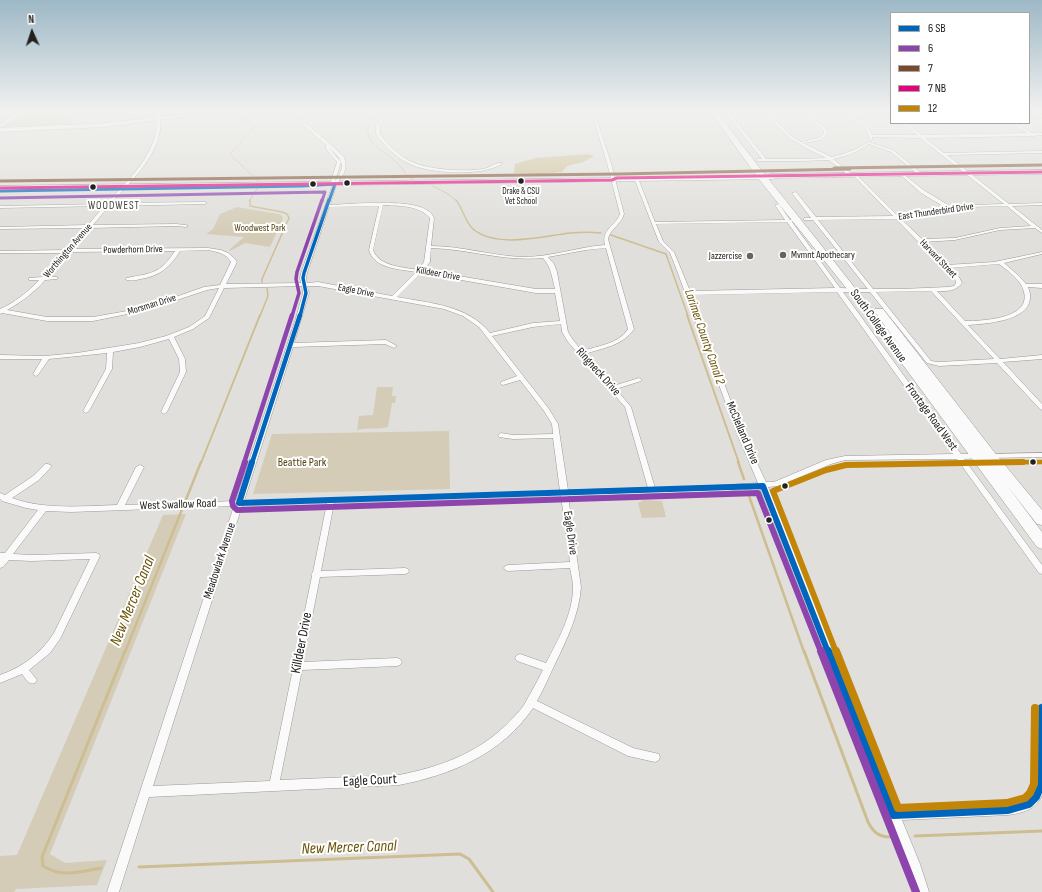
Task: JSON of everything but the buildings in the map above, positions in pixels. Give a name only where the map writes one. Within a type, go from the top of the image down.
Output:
[{"type":"highway","name":"South College Avenue","points":[[747,153],[801,220],[863,291]]},
{"type":"highway","name":"South College Avenue","points":[[755,153],[761,160],[767,177],[781,206],[819,235],[863,291],[983,456],[1042,543]]},
{"type":"highway","name":"South College Avenue","points":[[983,456],[1042,520]]},
{"type":"main road","points":[[124,188],[281,184],[612,180],[1042,172]]},
{"type":"main road","points":[[637,179],[670,180],[716,177],[767,177]]},
{"type":"main road","points":[[267,187],[281,184]]},
{"type":"main road","points":[[0,190],[267,187],[335,184]]},
{"type":"street","name":"Worthington Avenue","points":[[0,311],[29,293],[44,278],[124,188],[151,153]]},
{"type":"street","name":"Meadowlark Avenue","points":[[113,892],[305,298],[304,273],[335,184],[333,181],[339,162],[333,153]]},
{"type":"street","points":[[397,153],[405,160],[428,168],[480,170],[501,162]]},
{"type":"street","points":[[581,353],[622,340],[628,335],[631,329],[606,238],[607,234],[620,220],[622,214],[612,180],[610,164],[606,153]]},
{"type":"street","points":[[756,153],[761,160],[830,158],[851,153]]},
{"type":"street","name":"Harvard Street","points":[[688,293],[933,290],[953,289],[958,284],[958,280],[920,240],[854,176],[830,158],[819,153]]},
{"type":"street","points":[[894,153],[920,174]]},
{"type":"street","points":[[943,154],[1011,153]]},
{"type":"street","points":[[943,154],[1042,232]]},
{"type":"street","points":[[480,170],[481,182]]},
{"type":"street","points":[[903,175],[929,196],[951,209]]},
{"type":"street","name":"McClelland Drive","points":[[637,179],[661,242],[673,254],[739,431],[763,486],[893,815],[914,864],[923,892]]},
{"type":"street","points":[[794,193],[801,220],[863,291],[929,362],[939,364],[966,363],[1042,357]]},
{"type":"street","points":[[0,206],[205,203]]},
{"type":"street","name":"East Thunderbird Drive","points":[[654,223],[922,216],[972,206],[1042,204]]},
{"type":"street","name":"Killdeer Drive","points":[[381,205],[371,250],[373,255],[379,261],[389,265],[420,271],[536,291],[558,291]]},
{"type":"street","points":[[328,206],[409,205],[422,208],[429,212],[432,218],[427,262],[393,298]]},
{"type":"street","name":"Frontage Road West","points":[[801,220],[839,290],[1042,571]]},
{"type":"street","points":[[0,228],[186,226]]},
{"type":"street","points":[[920,240],[955,239],[1000,229],[1036,227]]},
{"type":"street","points":[[429,247],[448,247],[512,257],[544,256],[585,248],[608,246]]},
{"type":"street","points":[[128,279],[146,278],[162,271],[179,249]]},
{"type":"street","name":"Powderhorn Drive","points":[[0,252],[179,249],[212,250],[229,255],[233,260],[233,265],[222,286]]},
{"type":"street","points":[[946,267],[1001,263],[1042,253]]},
{"type":"street","name":"Ringneck Drive","points":[[544,256],[553,268],[566,336],[623,400],[631,414],[652,490]]},
{"type":"street","points":[[964,323],[992,321],[1016,314],[1024,308],[1028,300],[1024,285],[1001,263]]},
{"type":"street","points":[[30,279],[55,278]]},
{"type":"street","name":"Morsman Drive","points":[[0,311],[47,319],[93,319],[133,312],[161,304],[198,290],[222,286],[304,284]]},
{"type":"street","name":"Eagle Drive","points":[[304,284],[326,285],[458,312],[477,322],[489,335],[548,410],[557,436],[574,565],[576,600],[569,626]]},
{"type":"street","points":[[1024,285],[1042,286]]},
{"type":"street","points":[[0,357],[47,358],[138,345],[170,336],[188,330],[207,317],[222,286]]},
{"type":"street","points":[[933,290],[1041,405]]},
{"type":"street","points":[[489,335],[533,325],[563,322]]},
{"type":"street","points":[[164,412],[183,372],[182,359],[170,336]]},
{"type":"street","points":[[291,345],[386,342],[394,346]]},
{"type":"street","points":[[86,412],[109,370],[110,350]]},
{"type":"street","points":[[36,374],[47,358]]},
{"type":"street","points":[[503,383],[522,377]]},
{"type":"street","points":[[612,388],[639,380]]},
{"type":"street","points":[[501,435],[514,437],[557,436]]},
{"type":"street","name":"West Swallow Road","points":[[2,497],[25,506],[43,509],[746,487],[763,486],[780,482],[829,462],[844,458],[1042,455]]},
{"type":"street","points":[[2,497],[36,478],[48,466]]},
{"type":"street","points":[[120,507],[140,466]]},
{"type":"street","name":"Killdeer Drive","points":[[274,786],[315,574],[331,501]]},
{"type":"street","points":[[0,565],[3,557],[43,509]]},
{"type":"street","points":[[0,679],[24,669],[42,656],[55,640],[96,556],[32,558],[3,557]]},
{"type":"street","points":[[508,568],[574,565]]},
{"type":"street","points":[[315,574],[405,571]]},
{"type":"street","name":"Eagle Court","points":[[145,792],[399,780],[420,777],[440,771],[476,754],[493,743],[527,708],[569,626]]},
{"type":"street","points":[[520,658],[548,668]]},
{"type":"street","points":[[298,666],[397,662]]},
{"type":"street","points":[[24,669],[32,680]]},
{"type":"street","points":[[530,702],[632,753],[655,757]]},
{"type":"street","points":[[893,815],[1008,810],[1028,804],[1036,797],[1041,785],[1042,708]]},
{"type":"green space","name":"Woodwest Park","points":[[237,207],[279,214],[282,216],[283,219],[270,247],[245,243],[230,251],[229,250],[244,237],[206,234],[213,229],[220,214]]},
{"type":"green space","points":[[377,387],[393,387],[392,396],[396,396],[395,403],[392,403],[388,427],[357,430],[359,416],[373,415]]},
{"type":"green space","name":"Beattie Park","points":[[449,431],[450,489],[253,494],[272,434]]},
{"type":"green space","points":[[644,500],[662,501],[666,517],[642,518],[638,503]]},
{"type":"green space","points":[[186,514],[50,854],[65,863],[107,860],[97,885],[16,889],[14,892],[0,892],[0,856],[17,855],[163,515]]},
{"type":"shaded area","points":[[587,154],[594,156],[583,162],[567,166],[562,172],[542,174],[514,173],[515,164],[535,158]]},
{"type":"waterway","name":"New Mercer Canal","points":[[231,153],[230,154],[260,183]]},
{"type":"waterway","name":"Larimer County Canal 2","points":[[384,153],[394,160],[410,178],[414,180]]},
{"type":"waterway","name":"Larimer County Canal 2","points":[[433,186],[456,200]]},
{"type":"waterway","name":"New Mercer Canal","points":[[249,201],[257,189]]},
{"type":"waterway","name":"New Mercer Canal","points":[[250,200],[250,206],[282,212],[287,214],[289,218],[262,279],[262,283]]},
{"type":"waterway","name":"Larimer County Canal 2","points":[[456,200],[468,223],[473,229],[483,235],[494,238],[520,240],[570,233],[601,233]]},
{"type":"waterway","name":"Larimer County Canal 2","points":[[611,235],[666,254],[688,316]]},
{"type":"waterway","name":"New Mercer Canal","points":[[260,316],[268,296],[267,288]]},
{"type":"waterway","name":"New Mercer Canal","points":[[201,463],[260,315]]},
{"type":"waterway","name":"Larimer County Canal 2","points":[[687,315],[739,463]]},
{"type":"waterway","name":"New Mercer Canal","points":[[125,652],[201,462]]},
{"type":"waterway","name":"Larimer County Canal 2","points":[[738,462],[744,479]]},
{"type":"waterway","name":"Larimer County Canal 2","points":[[748,493],[804,652]]},
{"type":"waterway","name":"New Mercer Canal","points":[[101,868],[71,873],[57,872],[43,866],[42,857],[125,651]]},
{"type":"waterway","name":"Larimer County Canal 2","points":[[804,651],[868,822],[872,829],[877,833],[890,837]]},
{"type":"waterway","name":"Larimer County Canal 2","points":[[915,836],[1042,831]]},
{"type":"waterway","name":"New Mercer Canal","points":[[139,867],[460,854],[469,859],[493,892]]},
{"type":"transit line","name":"7","points":[[834,168],[1042,165]]},
{"type":"transit line","name":"7","points":[[0,181],[619,174],[850,169]]},
{"type":"transit line","points":[[0,188],[612,180],[617,178],[1042,172]]},
{"type":"transit line","points":[[0,191],[303,186],[335,184],[304,273],[303,278],[306,293],[299,318],[239,503],[763,486],[893,815],[1008,810],[1029,804],[1036,797],[1041,785],[1042,708]]},
{"type":"transit line","name":"6","points":[[0,198],[325,192],[297,272],[296,279],[299,293],[232,501],[233,506],[237,510],[758,493],[907,866],[916,892]]},
{"type":"transit line","name":"12","points":[[1035,708],[1034,784],[1030,793],[1025,798],[1007,803],[898,808],[773,491],[826,470],[846,465],[1042,462]]},
{"type":"place","name":"Drake & CSU Vet School","points":[[521,181]]},
{"type":"place","name":"Mvmnt Apothecary","points":[[783,255]]},
{"type":"place","name":"Jazzercise","points":[[750,256]]},
{"type":"district","name":"WOODWEST","points":[[114,206]]}]
